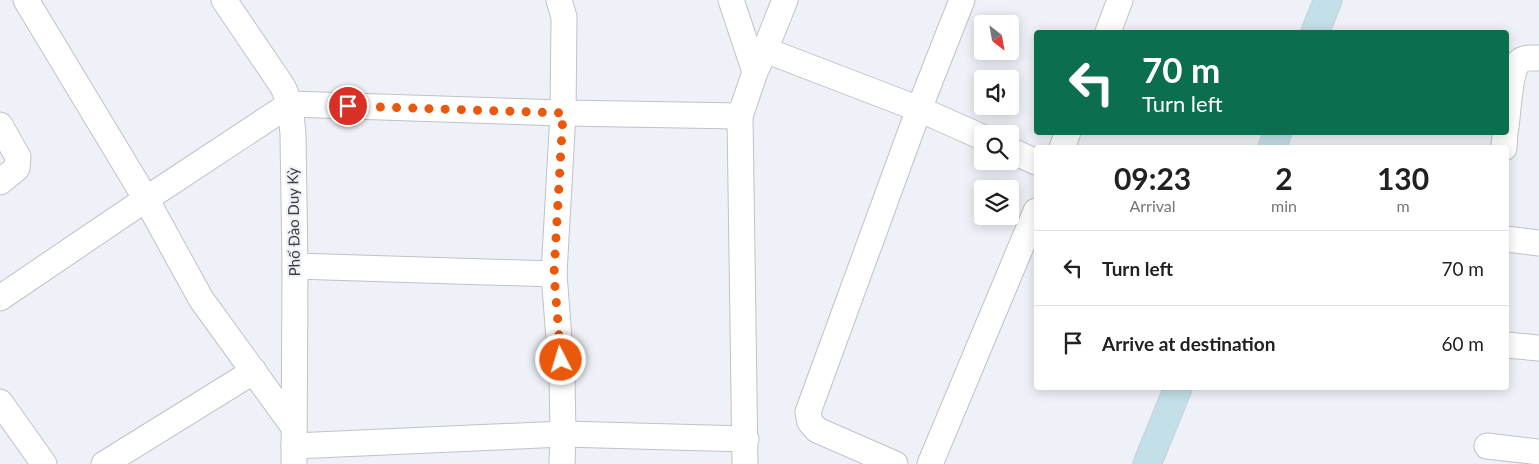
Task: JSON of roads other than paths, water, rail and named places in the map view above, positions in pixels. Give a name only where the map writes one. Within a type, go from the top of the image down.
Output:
[{"type":"street","points":[[26,0],[146,199],[201,299],[254,371],[294,445],[563,434],[746,440]]},
{"type":"street","name":"Phố Đào Duy Kỳ","points":[[224,0],[283,87],[290,104],[293,134],[295,266],[294,445]]},
{"type":"street","points":[[559,0],[564,17],[563,113],[554,274],[562,378],[562,464]]},
{"type":"street","points":[[731,0],[760,61],[919,109],[974,134]]},
{"type":"street","points":[[745,464],[740,116],[785,0]]},
{"type":"street","points":[[895,464],[817,430],[810,422],[808,412],[919,109],[962,0]]},
{"type":"street","points":[[1109,30],[1120,0]]},
{"type":"street","points":[[1316,30],[1328,0]]},
{"type":"street","points":[[1509,106],[1514,70],[1520,61],[1539,58]]},
{"type":"street","points":[[0,298],[290,104],[563,113],[740,116]]},
{"type":"street","points":[[0,125],[18,157],[17,168],[0,182]]},
{"type":"street","points":[[1019,154],[1034,161]]},
{"type":"street","points":[[930,464],[1034,216]]},
{"type":"street","points":[[1509,239],[1539,243]]},
{"type":"street","points":[[295,266],[554,274]]},
{"type":"street","points":[[1509,345],[1539,348]]},
{"type":"street","points":[[104,464],[254,371]]},
{"type":"street","points":[[1147,464],[1177,390]]},
{"type":"street","points":[[0,402],[44,464]]},
{"type":"street","points":[[1487,446],[1539,452]]}]
